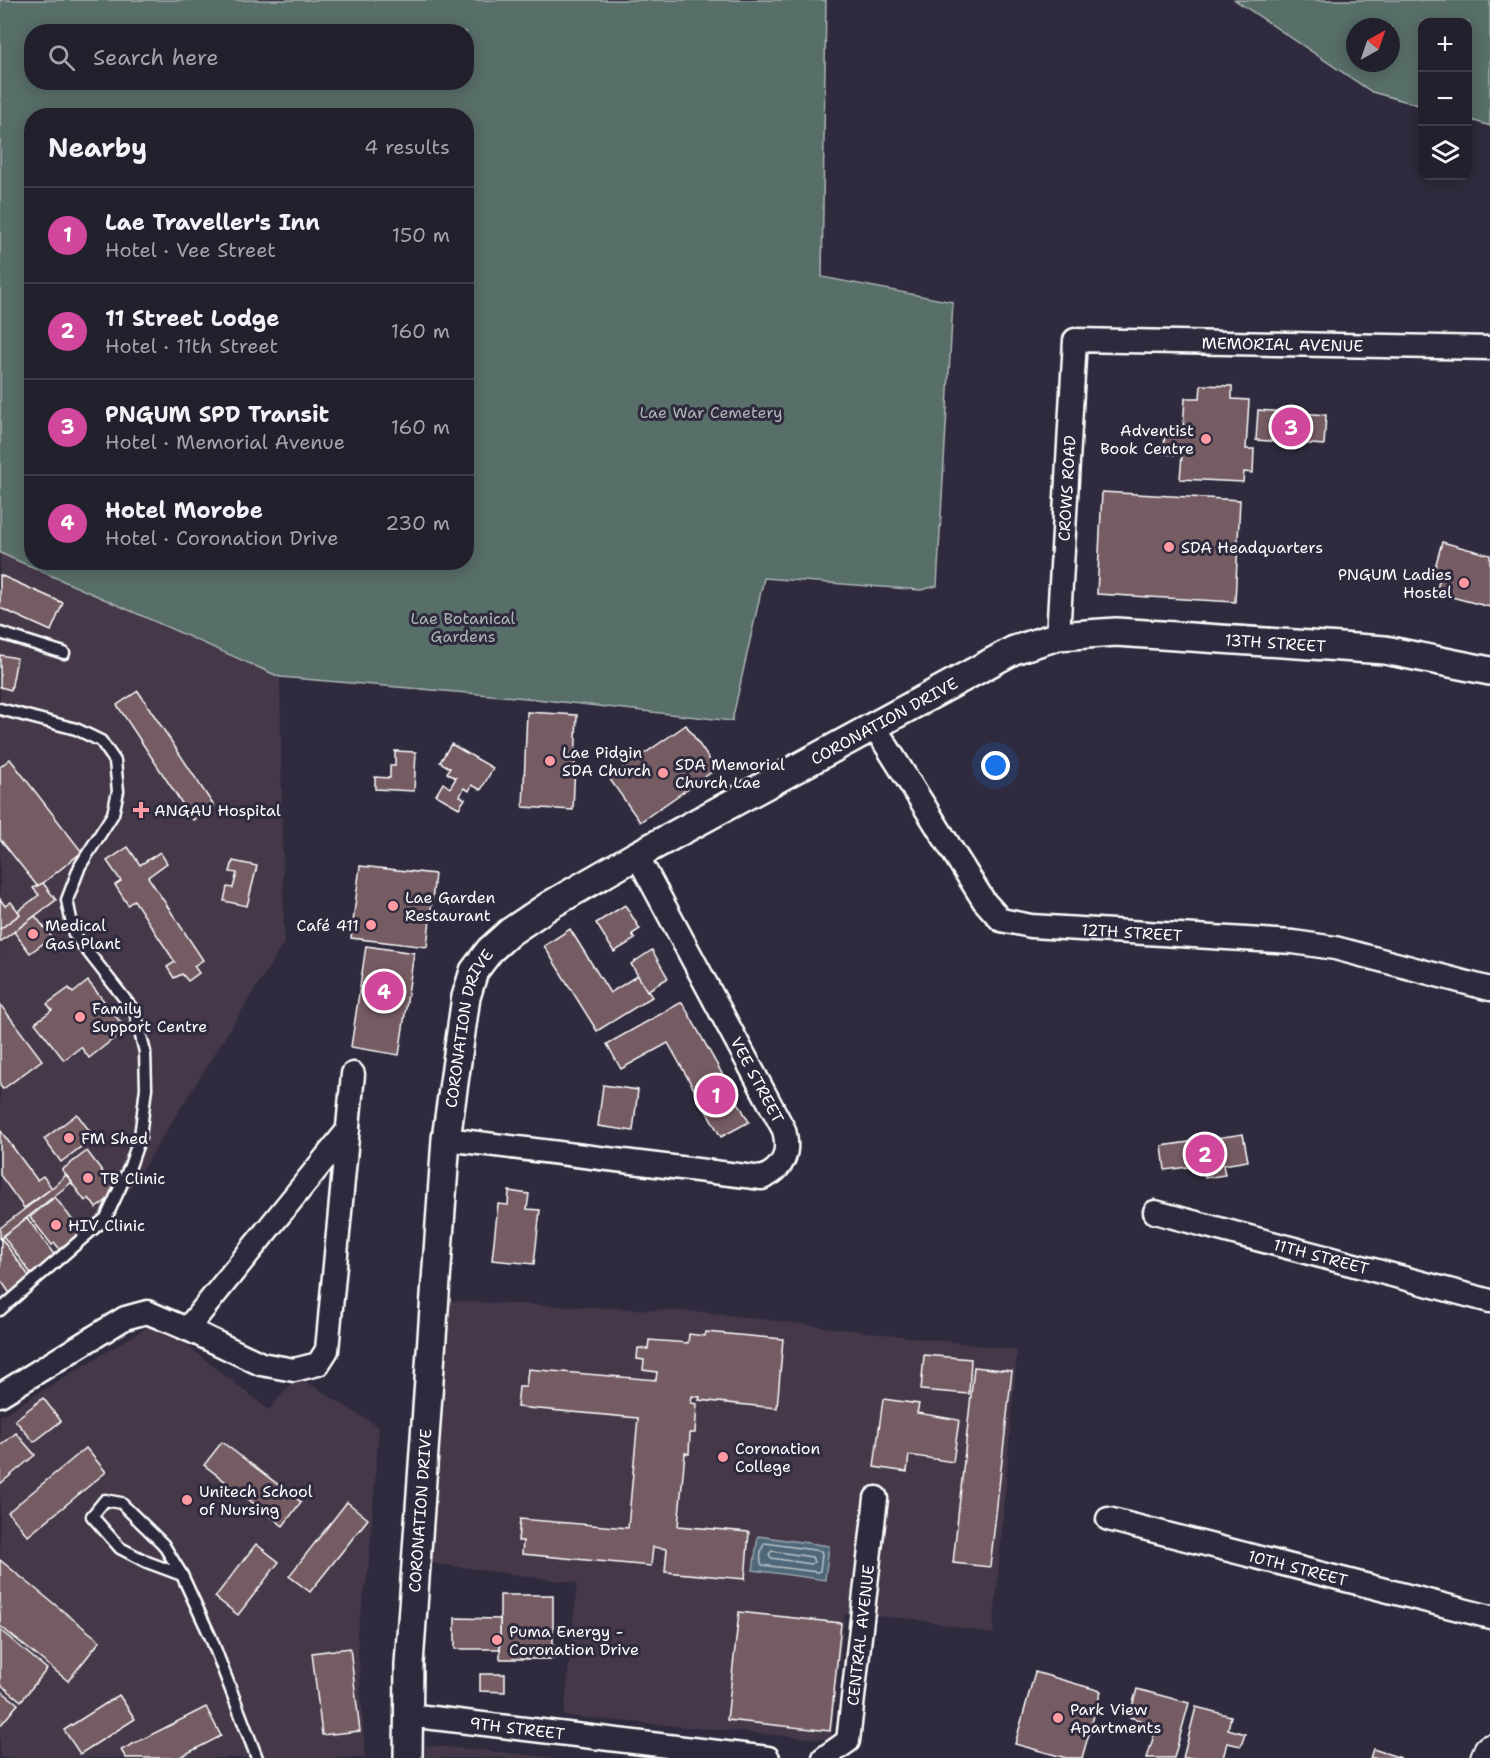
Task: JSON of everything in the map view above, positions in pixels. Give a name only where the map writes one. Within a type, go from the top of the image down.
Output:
[{"type":"main road","points":[[1487,1758],[1490,1751]]},
{"type":"street","name":"MEMORIAL AVENUE","points":[[1075,340],[1490,348]]},
{"type":"street","name":"CROWS ROAD","points":[[1058,636],[1075,340]]},
{"type":"street","name":"13TH STREET","points":[[1058,636],[1116,632],[1385,650],[1490,671]]},
{"type":"street","name":"CORONATION DRIVE","points":[[408,1758],[409,1664],[446,1139],[466,997],[474,971],[490,950],[510,932],[550,905],[637,855],[1014,650],[1058,636]]},
{"type":"street","name":"12TH STREET","points":[[874,726],[984,901],[1001,920],[1031,926],[1293,942],[1335,948],[1490,989]]},
{"type":"street","name":"VEE STREET","points":[[446,1139],[762,1178],[777,1169],[784,1160],[788,1142],[784,1130],[637,855]]},
{"type":"street","points":[[0,1395],[125,1318],[147,1312],[261,1364],[294,1370],[318,1364],[327,1350],[353,1074]]},
{"type":"street","points":[[187,1329],[348,1130]]},
{"type":"street","name":"11TH STREET","points":[[1155,1212],[1490,1301]]},
{"type":"street","name":"CENTRAL AVENUE","points":[[824,1758],[848,1741],[876,1498]]},
{"type":"street","name":"10TH STREET","points":[[1108,1519],[1490,1617]]},
{"type":"street","name":"9TH STREET","points":[[408,1715],[768,1758]]},
{"type":"lane","points":[[0,633],[64,653]]},
{"type":"lane","points":[[0,709],[76,729],[101,741],[115,761],[118,791],[113,814],[80,866],[67,900],[74,934],[135,1012],[145,1052],[146,1088],[140,1137],[130,1167],[106,1218],[0,1310]]},
{"type":"lane","points":[[182,1575],[147,1562],[120,1548],[92,1516],[105,1500],[122,1503],[163,1544],[182,1575],[211,1638],[257,1758]]},
{"type":"shaded area","name":"ANGAU Hospital","points":[[0,553],[24,564],[24,570],[38,570],[280,677],[284,943],[127,1194],[0,1313]]},
{"type":"shaded area","name":"Coronation College","points":[[448,1301],[702,1312],[1017,1350],[993,1634],[915,1619],[845,1614],[831,1740],[564,1716],[577,1583],[430,1563]]},
{"type":"shaded area","name":"Unitech School of Nursing","points":[[151,1325],[172,1333],[269,1410],[297,1376],[379,1427],[368,1573],[357,1633],[365,1758],[0,1758],[0,1416]]},
{"type":"shaded area","points":[[425,1745],[560,1758],[425,1758]]},
{"type":"green space","name":"Lae War Cemetery","points":[[0,0],[826,0],[822,277],[953,302],[937,586],[921,590],[764,578],[732,721],[526,698],[280,677],[38,570],[474,570],[474,108],[24,108],[24,564],[0,553]]},
{"type":"green space","points":[[1235,0],[1490,0],[1490,126],[1472,120],[1472,18],[1418,18],[1418,105],[1372,92]]},
{"type":"water","points":[[758,1536],[829,1546],[825,1580],[753,1570]]},
{"type":"building","name":"Adventist Book Centre","points":[[1201,385],[1232,386],[1232,399],[1249,400],[1246,449],[1254,449],[1253,473],[1244,472],[1243,482],[1180,479],[1182,455],[1164,454],[1165,428],[1183,429],[1185,398],[1200,398]]},
{"type":"building","points":[[1258,410],[1326,415],[1324,445],[1256,440]]},
{"type":"building","name":"SDA Headquarters","points":[[1102,492],[1240,500],[1235,602],[1097,594]]},
{"type":"building","name":"PNGUM Ladies Hostel","points":[[1442,542],[1490,555],[1490,607],[1436,593],[1441,573],[1434,571]]},
{"type":"building","points":[[0,575],[63,603],[51,631],[0,608]]},
{"type":"building","points":[[0,655],[17,658],[11,690],[0,687]]},
{"type":"building","points":[[138,691],[214,806],[193,820],[117,705]]},
{"type":"building","name":"Lae Pidgin SDA Church","points":[[527,712],[577,715],[573,810],[523,807]]},
{"type":"building","name":"SDA Memorial Church Lae","points":[[686,725],[716,769],[640,822],[609,778]]},
{"type":"building","points":[[451,744],[493,768],[481,790],[472,785],[469,791],[464,788],[460,796],[465,799],[459,808],[436,795],[443,783],[450,788],[456,778],[447,773],[450,768],[440,762]]},
{"type":"building","points":[[395,751],[416,752],[414,791],[375,789],[375,777],[390,778],[390,766],[395,766]]},
{"type":"building","points":[[10,759],[82,852],[38,887],[0,839],[0,767]]},
{"type":"building","points":[[128,847],[140,865],[160,852],[167,863],[148,877],[203,960],[194,966],[199,973],[188,981],[182,974],[174,978],[167,967],[175,962],[134,900],[128,905],[115,885],[121,881],[107,861]]},
{"type":"building","points":[[233,861],[257,866],[247,906],[224,901],[227,887],[233,888],[237,873],[230,872]]},
{"type":"building","name":"Lae Garden Restaurant","points":[[360,866],[435,874],[427,947],[351,938]]},
{"type":"building","points":[[43,883],[56,900],[0,942],[0,929],[20,914],[18,911],[39,895],[33,888]]},
{"type":"building","points":[[0,899],[5,906],[11,902],[20,914],[0,929]]},
{"type":"building","points":[[625,905],[640,929],[632,934],[635,939],[614,952],[596,923]]},
{"type":"building","name":"Medical Gas Plant","points":[[35,916],[52,937],[30,953],[14,932]]},
{"type":"building","points":[[570,929],[610,993],[638,975],[652,997],[597,1031],[544,946]]},
{"type":"building","points":[[366,946],[414,953],[399,1055],[351,1047]]},
{"type":"building","points":[[652,950],[668,978],[647,991],[631,964]]},
{"type":"building","name":"Family Support Centre","points":[[88,981],[126,1029],[89,1058],[81,1047],[64,1060],[35,1023],[52,1010],[47,1004],[69,988],[73,993]]},
{"type":"building","points":[[682,1002],[749,1122],[721,1137],[668,1043],[621,1069],[607,1044]]},
{"type":"building","points":[[0,1004],[42,1060],[3,1089],[0,1086]]},
{"type":"building","points":[[603,1085],[638,1090],[633,1131],[598,1126]]},
{"type":"building","name":"FM Shed","points":[[77,1114],[94,1137],[61,1162],[44,1139]]},
{"type":"building","points":[[0,1130],[37,1180],[43,1176],[52,1188],[24,1208],[0,1175]]},
{"type":"building","points":[[1243,1134],[1248,1161],[1223,1165],[1225,1175],[1205,1178],[1203,1165],[1165,1170],[1162,1146]]},
{"type":"building","name":"TB Clinic","points":[[87,1151],[118,1192],[96,1208],[89,1198],[85,1201],[62,1170]]},
{"type":"building","points":[[66,1175],[72,1182],[0,1239],[0,1228]]},
{"type":"building","points":[[509,1191],[529,1194],[527,1209],[540,1210],[534,1264],[492,1260],[498,1204],[508,1205]]},
{"type":"building","name":"HIV Clinic","points":[[55,1197],[83,1234],[61,1251],[55,1243],[52,1245],[30,1217]]},
{"type":"building","points":[[27,1218],[56,1257],[32,1275],[3,1236]]},
{"type":"building","points":[[1,1238],[32,1280],[11,1295],[2,1282],[0,1284]]},
{"type":"building","points":[[706,1332],[783,1339],[777,1408],[699,1400],[700,1397],[692,1396],[691,1403],[697,1404],[695,1433],[690,1433],[689,1454],[685,1453],[678,1526],[749,1532],[745,1579],[665,1572],[667,1549],[653,1547],[651,1566],[522,1554],[523,1541],[518,1541],[520,1519],[628,1528],[638,1418],[517,1407],[519,1387],[526,1387],[528,1369],[656,1380],[657,1372],[643,1370],[644,1360],[637,1359],[638,1348],[648,1349],[649,1340],[688,1343],[689,1334],[705,1336]]},
{"type":"building","points":[[924,1355],[971,1359],[969,1394],[921,1390]]},
{"type":"building","points":[[974,1367],[1012,1371],[990,1567],[953,1563]]},
{"type":"building","points":[[43,1398],[61,1421],[34,1442],[15,1420]]},
{"type":"building","points":[[883,1399],[919,1404],[917,1413],[959,1420],[953,1462],[909,1455],[907,1472],[874,1467]]},
{"type":"building","points":[[16,1433],[35,1455],[0,1484],[0,1446]]},
{"type":"building","points":[[222,1442],[301,1502],[283,1526],[204,1465]]},
{"type":"building","points":[[86,1448],[106,1472],[28,1536],[8,1512]]},
{"type":"building","points":[[347,1502],[368,1519],[310,1592],[289,1576]]},
{"type":"building","points":[[256,1544],[279,1562],[238,1615],[215,1597]]},
{"type":"building","points":[[0,1560],[100,1641],[68,1681],[0,1626]]},
{"type":"building","points":[[500,1595],[553,1595],[553,1659],[500,1659]]},
{"type":"building","points":[[739,1612],[841,1623],[830,1731],[727,1720]]},
{"type":"building","points":[[455,1618],[500,1619],[500,1649],[455,1649]]},
{"type":"building","points":[[0,1630],[47,1669],[21,1701],[0,1684]]},
{"type":"building","points":[[350,1648],[360,1731],[322,1735],[312,1653]]},
{"type":"building","name":"Park View Apartments","points":[[1035,1672],[1101,1691],[1082,1758],[1066,1758],[1015,1744]]},
{"type":"building","points":[[480,1674],[505,1674],[505,1692],[480,1691]]},
{"type":"building","points":[[1137,1689],[1189,1703],[1174,1758],[1147,1758],[1157,1725],[1129,1717]]},
{"type":"building","points":[[0,1690],[18,1704],[0,1726]]},
{"type":"building","points":[[119,1695],[135,1719],[80,1754],[64,1730]]},
{"type":"building","points":[[206,1707],[221,1736],[178,1758],[126,1758],[121,1750]]},
{"type":"building","points":[[1196,1707],[1231,1716],[1228,1729],[1245,1734],[1241,1746],[1227,1743],[1223,1758],[1183,1758]]},
{"type":"building","points":[[1373,1749],[1401,1758],[1370,1758]]},
{"type":"place","name":"PNGUM SPD Transit","points":[[1291,427]]},
{"type":"place","name":"Adventist Book Centre","points":[[1206,439]]},
{"type":"place","name":"SDA Headquarters","points":[[1169,547]]},
{"type":"place","name":"PNGUM Ladies Hostel","points":[[1464,583]]},
{"type":"place","name":"Lae Pidgin SDA Church","points":[[550,761]]},
{"type":"place","name":"SDA Memorial Church Lae","points":[[663,773]]},
{"type":"place","name":"ANGAU Hospital","points":[[141,810]]},
{"type":"place","name":"Lae Garden Restaurant","points":[[393,906]]},
{"type":"place","name":"Café 411","points":[[371,925]]},
{"type":"place","name":"Medical Gas Plant","points":[[33,934]]},
{"type":"place","name":"Hotel Morobe","points":[[384,991]]},
{"type":"place","name":"Family Support Centre","points":[[80,1017]]},
{"type":"place","name":"Lae Traveller's Inn","points":[[716,1095]]},
{"type":"place","name":"FM Shed","points":[[69,1138]]},
{"type":"place","name":"11 Street Lodge","points":[[1205,1154]]},
{"type":"place","name":"TB Clinic","points":[[88,1178]]},
{"type":"place","name":"HIV Clinic","points":[[56,1225]]},
{"type":"place","name":"Coronation College","points":[[723,1457]]},
{"type":"place","name":"Unitech School of Nursing","points":[[187,1500]]},
{"type":"place","name":"Puma Energy - Coronation Drive","points":[[497,1640]]},
{"type":"place","name":"Park View Apartments","points":[[1058,1718]]},
{"type":"park label","name":"Lae Botanical Gardens","points":[[463,627]]}]
